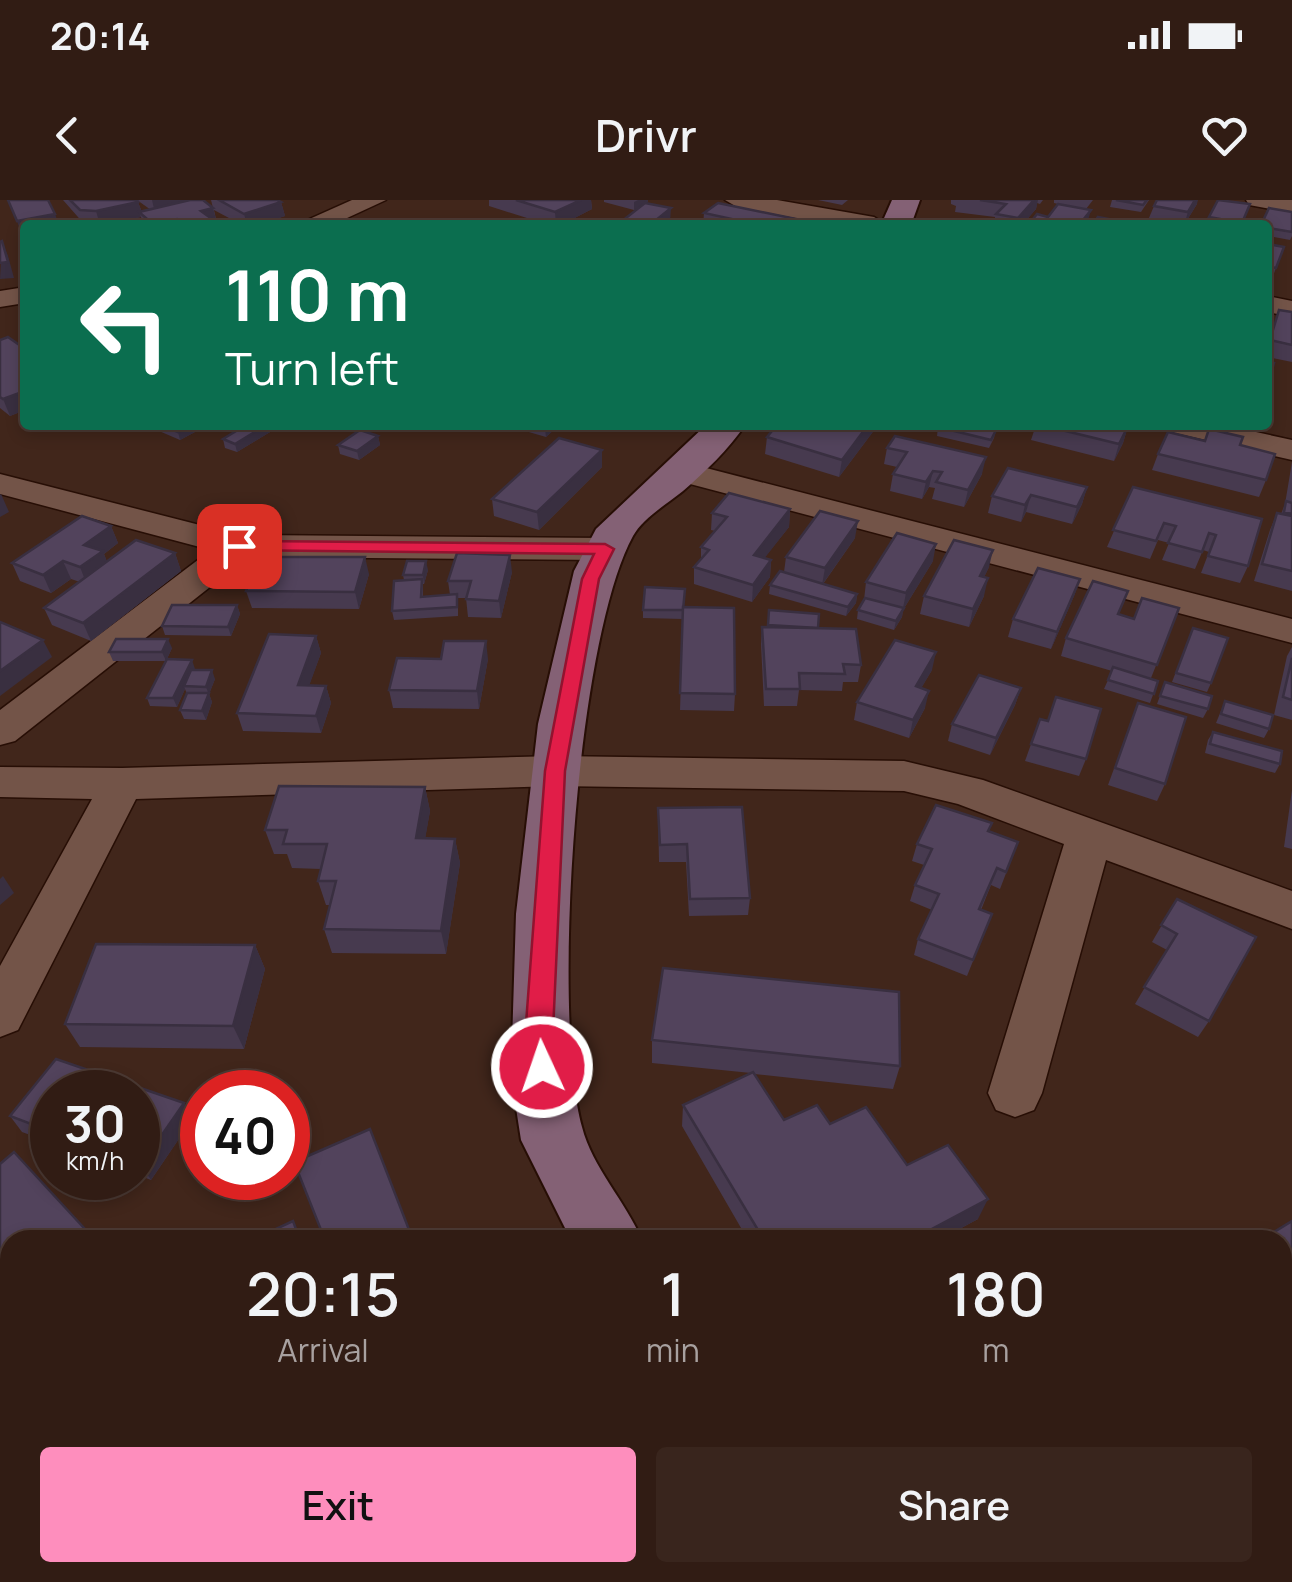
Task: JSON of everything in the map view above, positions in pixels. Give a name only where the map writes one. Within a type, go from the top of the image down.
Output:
[{"type":"street","points":[[322,220],[374,200]]},
{"type":"street","points":[[737,200],[847,220]]},
{"type":"street","points":[[1258,200],[1292,206]]},
{"type":"street","points":[[603,1230],[549,1127],[538,1037],[555,771],[590,579],[616,529],[682,472],[721,430]]},
{"type":"street","points":[[1204,430],[1292,450]]},
{"type":"street","points":[[682,472],[1292,630]]},
{"type":"street","points":[[0,484],[239,546],[605,549]]},
{"type":"street","points":[[0,731],[239,546]]},
{"type":"street","points":[[0,782],[122,784],[555,771],[904,776],[967,791],[1292,910]]},
{"type":"street","points":[[0,1015],[122,784]]},
{"type":"street","points":[[1016,1093],[1089,838]]},
{"type":"building","points":[[8,200],[48,200],[55,214],[20,220],[17,221]]},
{"type":"building","points":[[70,200],[138,202],[96,211],[80,210]]},
{"type":"building","points":[[190,200],[203,200],[213,208],[201,211],[212,219],[208,220],[148,220],[139,212]]},
{"type":"building","points":[[219,200],[277,200],[281,202],[244,214]]},
{"type":"building","points":[[516,200],[581,200],[555,212]]},
{"type":"building","points":[[980,200],[1034,200],[1018,218],[996,214],[1006,204]]},
{"type":"building","points":[[1116,200],[1147,200],[1143,205]]},
{"type":"building","points":[[1157,200],[1195,200],[1188,212],[1154,206]]},
{"type":"building","points":[[1218,200],[1250,204],[1243,220],[1209,217]]},
{"type":"building","points":[[645,203],[671,208],[656,220],[623,220]]},
{"type":"building","points":[[718,203],[801,220],[736,220],[704,213]]},
{"type":"building","points":[[1058,204],[1091,210],[1083,220],[1032,220],[1037,214],[1048,217]]},
{"type":"building","points":[[1269,208],[1292,212],[1292,232],[1272,229],[1272,220],[1263,220]]},
{"type":"building","points":[[0,242],[8,262],[0,263]]},
{"type":"building","points":[[1272,245],[1284,247],[1276,268],[1272,267]]},
{"type":"building","points":[[1279,310],[1292,312],[1292,345],[1272,340]]},
{"type":"building","points":[[8,337],[20,345],[20,393],[3,399],[0,397],[0,340]]},
{"type":"building","points":[[238,430],[258,430],[235,444],[223,439]]},
{"type":"building","points":[[360,430],[378,436],[357,451],[338,445]]},
{"type":"building","points":[[773,430],[864,430],[842,460],[767,437]]},
{"type":"building","points":[[950,430],[996,430],[991,440]]},
{"type":"building","points":[[1062,430],[1126,430],[1119,444]]},
{"type":"building","points":[[1209,430],[1213,430],[1243,437],[1240,445],[1275,454],[1266,480],[1158,454],[1168,432],[1205,441]]},
{"type":"building","points":[[895,436],[986,457],[968,490],[936,482],[942,472],[933,471],[926,482],[893,474],[907,452],[887,448]]},
{"type":"building","points":[[559,438],[602,450],[537,512],[492,499]]},
{"type":"building","points":[[1008,468],[1087,487],[1077,507],[1031,495],[1025,505],[992,496]]},
{"type":"building","points":[[1133,487],[1262,519],[1248,566],[1208,556],[1216,535],[1209,533],[1202,552],[1168,543],[1176,526],[1164,523],[1156,541],[1113,530]]},
{"type":"building","points":[[729,493],[790,509],[754,555],[771,560],[753,585],[694,567],[709,550],[701,547],[727,517],[712,513]]},
{"type":"building","points":[[1286,501],[1292,503],[1292,514],[1284,512]]},
{"type":"building","points":[[820,511],[858,521],[825,568],[786,557]]},
{"type":"building","points":[[1277,513],[1292,516],[1292,571],[1262,564]]},
{"type":"building","points":[[82,516],[111,526],[84,545],[103,551],[80,567],[63,561],[43,575],[12,563]]},
{"type":"building","points":[[897,533],[936,544],[906,593],[866,582]]},
{"type":"building","points":[[136,540],[175,553],[83,623],[44,608]]},
{"type":"building","points":[[954,540],[993,550],[980,576],[988,578],[973,609],[924,596]]},
{"type":"building","points":[[457,553],[510,555],[499,601],[466,599],[471,581],[448,581]]},
{"type":"building","points":[[260,557],[365,557],[355,592],[246,591]]},
{"type":"building","points":[[407,561],[426,561],[423,575],[403,575]]},
{"type":"building","points":[[1038,568],[1080,579],[1057,632],[1013,619]]},
{"type":"building","points":[[780,571],[857,594],[848,607],[770,585]]},
{"type":"building","points":[[422,579],[421,597],[457,594],[457,607],[392,611],[394,581]]},
{"type":"building","points":[[1093,581],[1128,591],[1118,614],[1134,619],[1142,598],[1179,608],[1157,665],[1066,638]]},
{"type":"building","points":[[645,587],[685,589],[683,610],[643,610]]},
{"type":"building","points":[[865,598],[904,608],[896,621],[858,610]]},
{"type":"building","points":[[172,605],[237,605],[228,627],[162,626]]},
{"type":"building","points":[[683,607],[734,608],[735,694],[680,693]]},
{"type":"building","points":[[769,610],[819,614],[818,628],[768,625]]},
{"type":"building","points":[[0,622],[43,640],[0,671]]},
{"type":"building","points":[[762,627],[856,629],[861,665],[843,664],[845,674],[799,673],[800,689],[766,689]]},
{"type":"building","points":[[1193,628],[1228,638],[1211,683],[1176,673]]},
{"type":"building","points":[[269,634],[316,636],[298,685],[326,686],[316,716],[237,713]]},
{"type":"building","points":[[116,639],[168,639],[162,652],[109,652]]},
{"type":"building","points":[[895,640],[936,652],[916,686],[929,691],[913,720],[857,702]]},
{"type":"building","points":[[444,641],[486,641],[477,691],[389,690],[397,658],[441,659]]},
{"type":"building","points":[[1292,658],[1292,700],[1283,697]]},
{"type":"building","points":[[167,659],[192,660],[173,698],[147,698]]},
{"type":"building","points":[[1113,667],[1158,681],[1154,694],[1108,680]]},
{"type":"building","points":[[191,670],[212,670],[206,687],[184,686]]},
{"type":"building","points":[[979,675],[1021,688],[996,738],[952,724]]},
{"type":"building","points":[[1165,682],[1212,696],[1208,709],[1160,696]]},
{"type":"building","points":[[187,693],[209,693],[202,711],[180,710]]},
{"type":"building","points":[[1056,697],[1101,709],[1086,759],[1031,744],[1040,719],[1048,721]]},
{"type":"building","points":[[1225,701],[1273,715],[1269,729],[1221,714]]},
{"type":"building","points":[[1138,703],[1186,717],[1165,784],[1115,768]]},
{"type":"building","points":[[1213,732],[1282,751],[1280,764],[1210,744]]},
{"type":"building","points":[[279,786],[425,787],[416,838],[455,839],[441,931],[324,929],[336,881],[318,881],[327,844],[283,844],[287,830],[265,830]]},
{"type":"building","points":[[936,805],[992,823],[988,831],[1018,842],[1006,872],[997,868],[979,909],[992,914],[973,960],[918,939],[939,894],[915,885],[932,849],[917,844]]},
{"type":"building","points":[[742,807],[750,898],[690,899],[687,844],[660,845],[658,808]]},
{"type":"building","points":[[1177,899],[1256,937],[1209,1021],[1144,987],[1177,934],[1161,925]]},
{"type":"building","points":[[96,944],[255,945],[233,1026],[65,1024]]},
{"type":"building","points":[[663,968],[899,992],[900,1066],[652,1040]]},
{"type":"building","points":[[56,1059],[88,1070],[47,1070]]},
{"type":"building","points":[[753,1072],[784,1120],[817,1105],[830,1124],[866,1107],[907,1165],[948,1145],[988,1199],[930,1230],[758,1230],[683,1105]]},
{"type":"building","points":[[30,1091],[30,1124],[10,1116]]},
{"type":"building","points":[[160,1095],[180,1102],[180,1109],[160,1138]]},
{"type":"building","points":[[370,1129],[409,1230],[321,1230],[309,1200],[310,1155]]},
{"type":"building","points":[[14,1152],[30,1169],[30,1200],[58,1200],[86,1230],[0,1230],[0,1164]]},
{"type":"building","points":[[293,1221],[296,1230],[274,1230]]},
{"type":"building","points":[[1292,1221],[1292,1230],[1277,1230]]},
{"type":"route","points":[[239,546],[605,549],[590,579],[555,771],[538,1037],[542,1067]]}]
